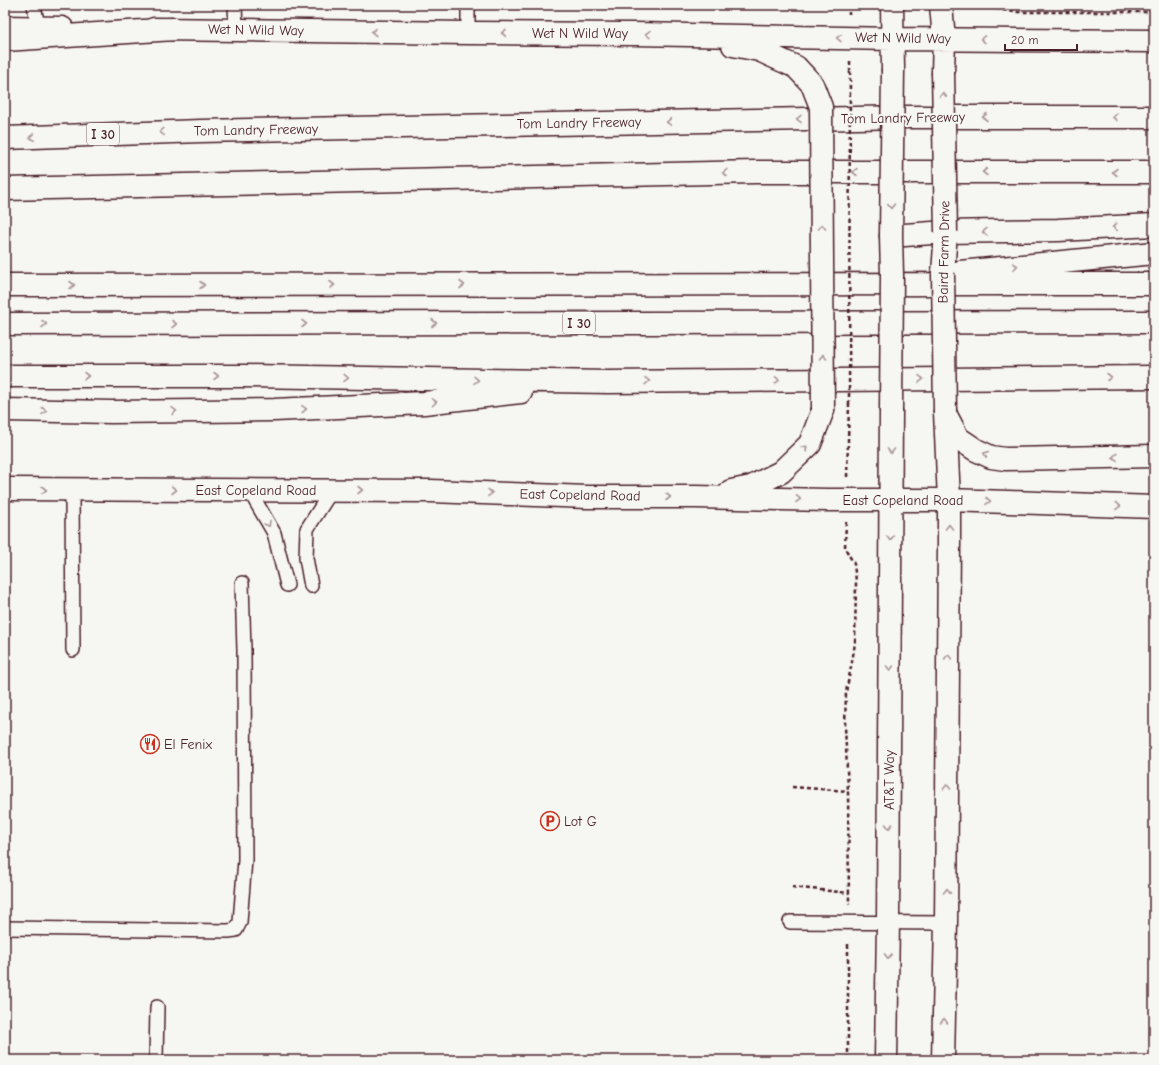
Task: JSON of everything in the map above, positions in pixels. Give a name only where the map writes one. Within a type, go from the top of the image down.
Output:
[{"type":"main road","points":[[890,499],[893,69],[892,5]]},
{"type":"main road","name":"Baird Farm Drive","points":[[941,5],[944,39],[943,72],[946,232],[943,273],[945,412],[949,500]]},
{"type":"main road","name":"Wet N Wild Way","points":[[5,27],[468,33],[687,34],[892,39],[1154,41]]},
{"type":"main road","points":[[5,40],[174,29]]},
{"type":"main road","points":[[687,34],[759,50],[796,67],[812,84],[821,107],[823,410],[810,444],[781,472],[751,487],[696,497]]},
{"type":"main road","name":"Tom Landry Freeway","points":[[5,138],[201,131],[906,117],[1154,117]]},
{"type":"main road","points":[[5,189],[755,172],[1154,172]]},
{"type":"main road","points":[[891,236],[946,232],[1058,230],[1154,225]]},
{"type":"main road","points":[[892,275],[943,273],[1154,253]]},
{"type":"main road","points":[[5,285],[1154,284]]},
{"type":"main road","name":"I 30","points":[[5,324],[1154,322]]},
{"type":"main road","points":[[5,376],[243,376],[608,382],[1154,377]]},
{"type":"main road","points":[[5,410],[112,412],[298,409],[424,403],[608,382]]},
{"type":"main road","points":[[945,412],[958,438],[976,450],[991,457],[1005,459],[1154,456]]},
{"type":"main road","name":"East Copeland Road","points":[[5,489],[431,490],[587,497],[949,500],[1154,507]]},
{"type":"main road","name":"AT&T Way","points":[[886,1060],[890,499]]},
{"type":"main road","points":[[943,1060],[946,923],[949,500]]},
{"type":"lane","points":[[34,5],[38,27]]},
{"type":"lane","points":[[235,5],[236,30]]},
{"type":"lane","points":[[468,5],[468,33]]},
{"type":"lane","points":[[72,490],[73,650]]},
{"type":"lane","points":[[249,490],[274,534],[287,585]]},
{"type":"lane","points":[[310,586],[306,558],[307,529],[332,490]]},
{"type":"lane","points":[[5,928],[236,930],[240,922],[245,860],[244,650],[242,583]]},
{"type":"lane","points":[[790,922],[946,923]]},
{"type":"lane","points":[[156,1060],[157,1007]]},
{"type":"path","points":[[990,5],[996,9],[1017,12],[1154,12]]},
{"type":"path","points":[[850,70],[850,411]]},
{"type":"path","points":[[845,548],[854,564],[856,581],[854,643],[846,692],[849,904]]},
{"type":"path","points":[[792,787],[848,791]]},
{"type":"path","points":[[792,887],[849,893]]},
{"type":"path","points":[[848,941],[848,1060]]},
{"type":"place","name":"El Fenix","points":[[150,744]]},
{"type":"place","name":"Lot G","points":[[550,821]]}]
